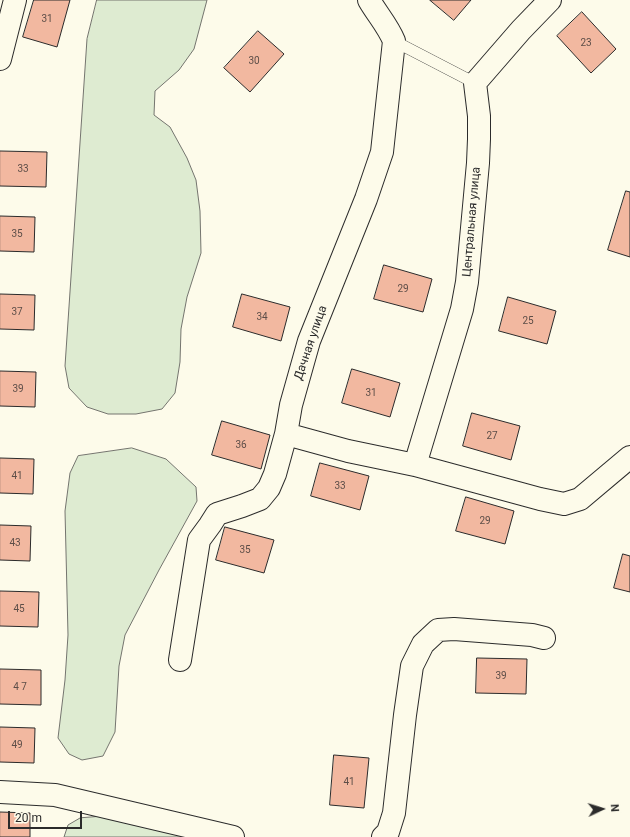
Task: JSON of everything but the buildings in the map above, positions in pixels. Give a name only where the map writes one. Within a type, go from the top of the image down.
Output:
[{"type":"street","points":[[0,59],[15,0]]},
{"type":"street","points":[[369,0],[374,10],[390,32],[394,41]]},
{"type":"street","points":[[475,83],[521,30],[550,0]]},
{"type":"street","name":"Дачная улица","points":[[180,660],[198,540],[217,514],[260,499],[269,488],[275,474],[286,434],[291,405],[309,341],[366,199],[382,152],[394,41]]},
{"type":"street","name":"Центральная улица","points":[[415,465],[462,309],[467,282],[479,139],[479,116],[475,83]]},
{"type":"street","points":[[286,434],[348,451],[415,465],[540,499],[564,504],[580,499],[630,457]]},
{"type":"street","points":[[383,837],[388,832],[394,813],[412,666],[423,644],[438,630],[454,629],[532,635],[544,638]]},
{"type":"street","points":[[0,792],[55,795],[233,837]]},
{"type":"lane","points":[[394,41],[475,83]]},
{"type":"green space","points":[[97,0],[207,0],[194,49],[179,70],[155,91],[154,115],[170,127],[187,158],[196,180],[200,211],[201,253],[187,297],[181,329],[180,362],[175,393],[162,409],[136,414],[108,414],[87,407],[69,388],[65,366],[87,39]]},
{"type":"green space","points":[[132,448],[166,459],[196,487],[197,501],[125,635],[119,666],[115,732],[103,756],[82,760],[69,754],[58,738],[65,680],[68,635],[65,511],[70,473],[78,456]]},
{"type":"green space","points":[[105,816],[204,837],[64,837],[68,825],[80,818]]}]
